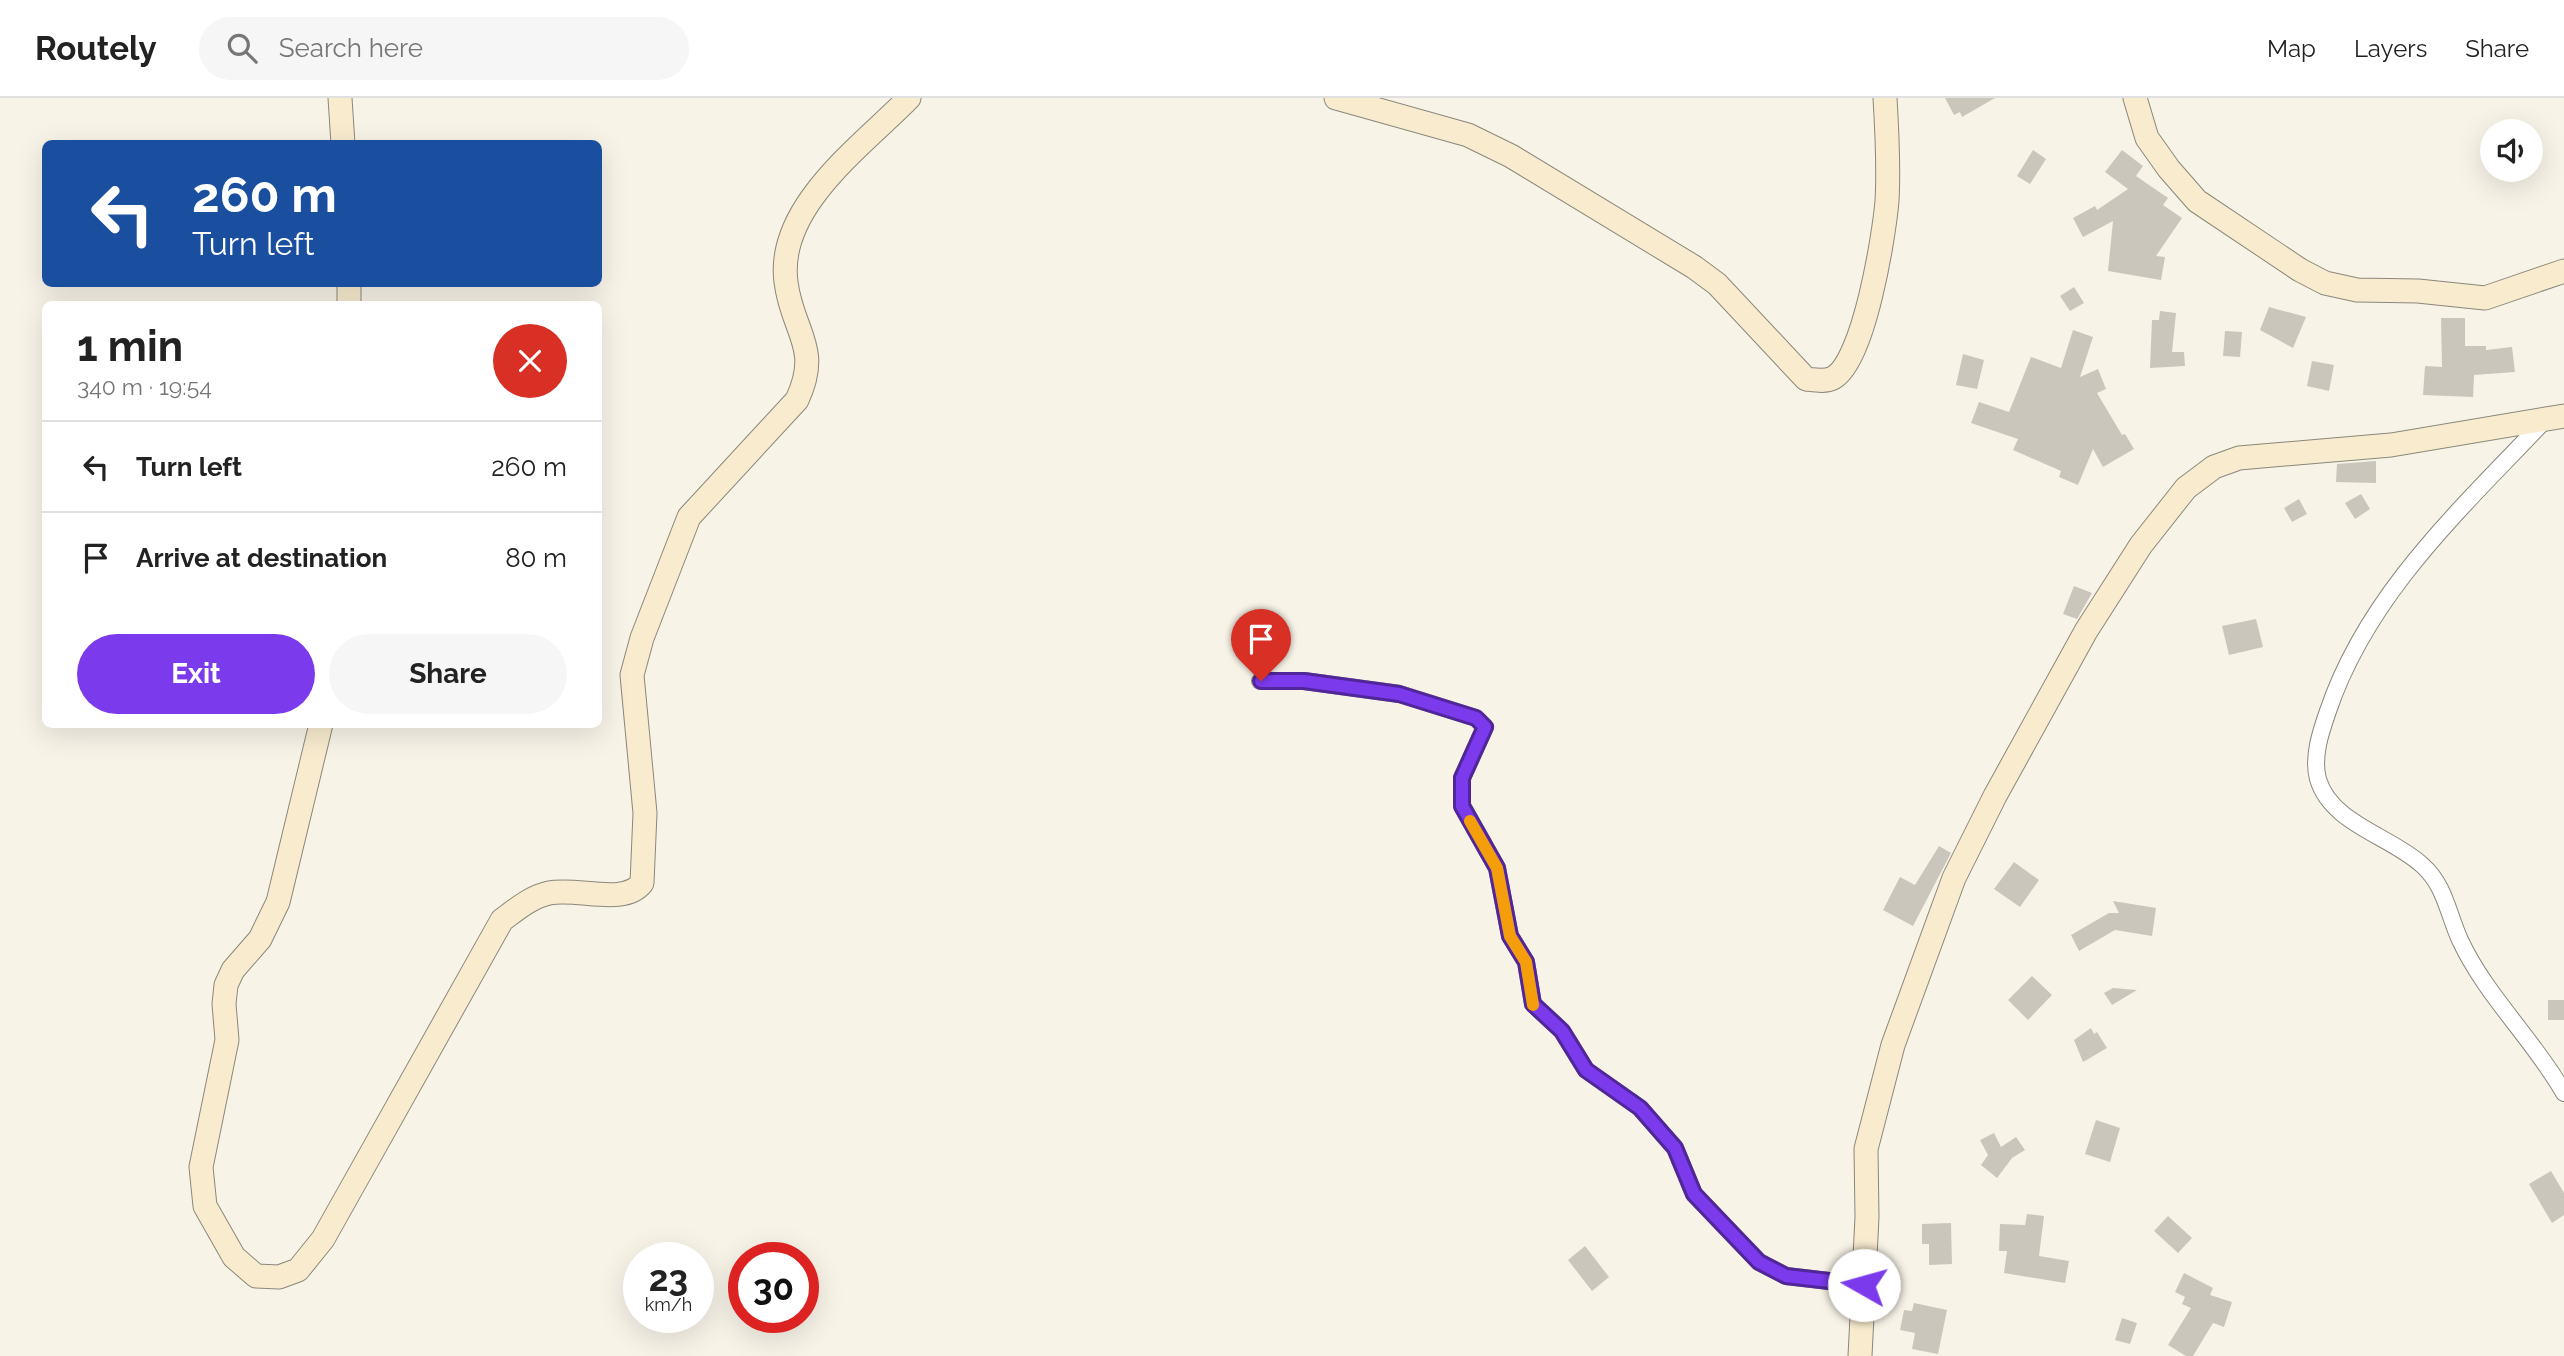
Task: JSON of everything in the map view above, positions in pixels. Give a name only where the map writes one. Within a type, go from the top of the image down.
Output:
[{"type":"street","points":[[340,98],[343,140]]},
{"type":"street","points":[[320,728],[278,902],[260,939],[233,970],[226,985],[224,1003],[227,1040],[201,1167],[205,1206],[234,1257],[256,1276],[279,1277],[298,1270],[323,1239],[502,919],[524,904],[548,894],[580,890],[619,896],[636,891],[642,883],[645,813],[632,675],[642,638],[689,517],[797,400],[807,378],[809,359],[786,284],[786,255],[793,231],[809,201],[853,152],[909,98]]},
{"type":"street","points":[[1336,98],[1468,135],[1511,156],[1694,267],[1717,284],[1806,379],[1819,381],[1833,378],[1846,366],[1857,347],[1877,264],[1887,200],[1885,98]]},
{"type":"street","points":[[2135,98],[2147,138],[2168,169],[2197,201],[2300,271],[2325,283],[2357,290],[2418,290],[2485,298],[2564,271]]},
{"type":"street","points":[[2554,418],[2444,527],[2387,593],[2367,623],[2332,699],[2320,732],[2316,760],[2318,778],[2326,796],[2338,810],[2421,864],[2435,878],[2460,940],[2485,983],[2547,1063],[2564,1093]]},
{"type":"street","points":[[1860,1356],[1866,1149],[1893,1045],[1938,919],[1994,796],[2079,642],[2141,545],[2186,488],[2214,467],[2239,458],[2391,446],[2554,418]]},
{"type":"street","points":[[1261,681],[1304,681],[1399,694],[1476,718],[1485,727],[1462,778],[1462,806],[1497,868],[1510,936],[1526,962],[1533,1004],[1562,1031],[1586,1070],[1640,1108],[1675,1148],[1694,1194],[1759,1262],[1786,1276],[1864,1285]]},
{"type":"building","points":[[1945,98],[1995,98],[1962,117],[1960,112],[1954,115]]},
{"type":"building","points":[[2033,150],[2046,159],[2030,184],[2017,176]]},
{"type":"building","points":[[2122,150],[2143,166],[2136,176],[2168,198],[2163,205],[2182,218],[2156,256],[2165,257],[2161,280],[2108,271],[2113,221],[2083,237],[2073,218],[2095,206],[2097,210],[2128,189],[2105,172]]},
{"type":"building","points":[[2074,287],[2084,303],[2070,311],[2060,296]]},
{"type":"building","points":[[2269,307],[2306,317],[2293,348],[2260,330]]},
{"type":"building","points":[[2160,311],[2176,313],[2172,352],[2184,352],[2185,366],[2150,368],[2152,320],[2159,320]]},
{"type":"building","points":[[2441,318],[2465,318],[2465,346],[2486,346],[2486,350],[2512,347],[2515,372],[2474,375],[2473,397],[2423,395],[2425,366],[2442,367]]},
{"type":"building","points":[[2073,330],[2093,337],[2080,377],[2098,369],[2106,389],[2097,393],[2122,435],[2125,434],[2134,449],[2103,467],[2093,449],[2078,485],[2059,477],[2061,471],[2013,450],[2018,439],[1971,423],[1979,402],[2009,412],[2031,357],[2061,368]]},
{"type":"building","points":[[2225,331],[2242,332],[2240,357],[2223,356]]},
{"type":"building","points":[[1963,354],[1984,360],[1977,389],[1956,385]]},
{"type":"building","points":[[2312,361],[2334,365],[2329,391],[2307,386]]},
{"type":"building","points":[[2376,461],[2376,483],[2336,482],[2337,464]]},
{"type":"building","points":[[2361,494],[2370,509],[2355,519],[2345,503]]},
{"type":"building","points":[[2299,499],[2307,514],[2292,522],[2284,508]]},
{"type":"building","points":[[2074,586],[2092,593],[2077,619],[2063,614]]},
{"type":"building","points":[[2256,619],[2263,647],[2229,655],[2222,626]]},
{"type":"building","points":[[1939,846],[1951,853],[1913,926],[1883,910],[1900,877],[1915,885]]},
{"type":"building","points":[[2014,862],[2039,880],[2020,907],[1994,889]]},
{"type":"building","points":[[2113,901],[2156,908],[2152,936],[2115,930],[2079,951],[2071,935],[2109,913],[2119,913]]},
{"type":"building","points":[[2032,976],[2052,995],[2028,1020],[2008,1000]]},
{"type":"building","points":[[2113,988],[2137,990],[2112,1005],[2104,993]]},
{"type":"building","points":[[2548,1000],[2564,1000],[2564,1020],[2548,1020]]},
{"type":"building","points":[[2091,1028],[2094,1034],[2097,1032],[2107,1048],[2083,1062],[2074,1040]]},
{"type":"building","points":[[2096,1120],[2120,1128],[2110,1162],[2085,1154]]},
{"type":"building","points":[[1994,1133],[2001,1147],[2016,1137],[2025,1150],[2012,1158],[1997,1178],[1981,1165],[1988,1155],[1980,1140]]},
{"type":"building","points":[[2551,1171],[2564,1193],[2564,1215],[2552,1223],[2529,1184]]},
{"type":"building","points":[[2027,1214],[2044,1216],[2039,1256],[2069,1261],[2065,1283],[2004,1273],[2007,1251],[1999,1251],[2000,1224],[2025,1225]]},
{"type":"building","points":[[2168,1216],[2192,1238],[2178,1253],[2154,1231]]},
{"type":"building","points":[[1951,1223],[1952,1264],[1929,1265],[1929,1244],[1922,1244],[1922,1224]]},
{"type":"building","points":[[1585,1246],[1609,1277],[1592,1291],[1568,1260]]},
{"type":"building","points":[[2184,1273],[2213,1288],[2210,1295],[2232,1302],[2224,1327],[2213,1323],[2193,1356],[2186,1356],[2168,1345],[2191,1308],[2182,1304],[2185,1297],[2175,1292]]},
{"type":"building","points":[[1914,1303],[1947,1310],[1938,1354],[1912,1349],[1915,1333],[1900,1330],[1904,1310],[1912,1311]]},
{"type":"building","points":[[2122,1318],[2137,1323],[2130,1344],[2115,1340]]},
{"type":"slow traffic","points":[[1470,821],[1497,868],[1510,936],[1526,962],[1533,1005]]},
{"type":"route","points":[[1261,681],[1304,681],[1399,694],[1476,718],[1485,727],[1462,778],[1462,806],[1497,868],[1510,936],[1526,962],[1533,1004],[1562,1031],[1586,1070],[1640,1108],[1675,1148],[1694,1194],[1759,1262],[1786,1276],[1864,1285]]}]
